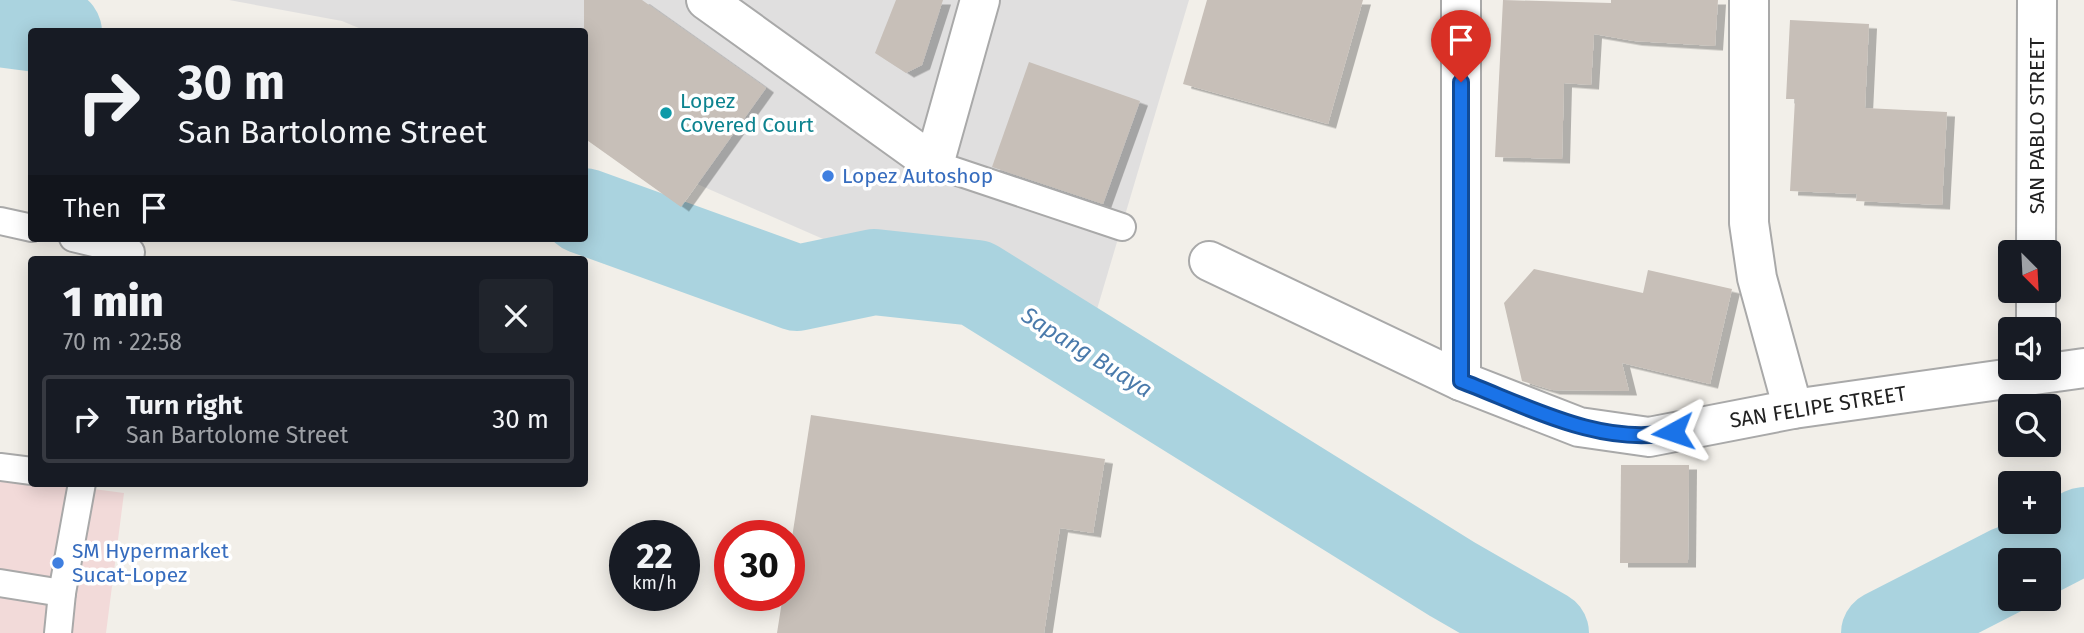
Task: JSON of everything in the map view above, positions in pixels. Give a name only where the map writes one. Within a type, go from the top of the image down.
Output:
[{"type":"street","points":[[706,0],[934,164],[980,0]]},
{"type":"street","points":[[1461,0],[1461,381]]},
{"type":"street","points":[[1749,0],[1749,223],[1757,278],[1793,409]]},
{"type":"street","name":"SAN PABLO STREET","points":[[2036,240],[2037,0]]},
{"type":"street","name":"SAN FELIPE STREET","points":[[1209,261],[1461,381],[1579,427],[1649,437],[1793,409],[1998,377]]},
{"type":"street","name":"SAN FELIPE STREET","points":[[2061,369],[2084,368]]},
{"type":"lane","points":[[934,164],[1122,227]]},
{"type":"lane","points":[[0,221],[28,227]]},
{"type":"lane","points":[[90,242],[131,252],[130,256]]},
{"type":"lane","points":[[0,467],[28,470]]},
{"type":"lane","points":[[58,633],[62,593],[81,487]]},
{"type":"lane","points":[[0,583],[62,593]]},
{"type":"shaded area","points":[[229,0],[1189,0],[1084,353],[656,166],[588,39],[588,28],[359,28],[342,21]]},
{"type":"shaded area","name":"SM Hypermarket Sucat-Lopez","points":[[0,476],[28,482],[28,487],[78,487],[124,493],[106,633],[0,633]]},
{"type":"building","name":"Lopez Covered Court","points":[[584,0],[642,0],[766,88],[681,207],[588,141],[588,28],[584,28]]},
{"type":"building","points":[[896,0],[943,0],[922,65],[906,73],[875,53]]},
{"type":"building","points":[[1207,0],[1363,0],[1328,124],[1183,84]]},
{"type":"building","points":[[1503,0],[1611,3],[1611,0],[1718,0],[1715,46],[1634,41],[1594,34],[1591,85],[1564,83],[1562,159],[1495,157]]},
{"type":"building","points":[[1790,20],[1869,24],[1865,108],[1947,112],[1942,205],[1856,201],[1857,194],[1790,191],[1795,99],[1786,99]]},
{"type":"building","points":[[1029,62],[1140,101],[1103,204],[992,167]]},
{"type":"building","points":[[1534,269],[1643,293],[1648,270],[1732,289],[1710,384],[1622,363],[1629,391],[1552,390],[1522,381],[1504,303]]},
{"type":"building","points":[[811,415],[1105,459],[1093,533],[1060,528],[1044,633],[777,633],[780,611],[805,611],[805,520],[795,520]]},
{"type":"building","points":[[1621,465],[1689,465],[1688,563],[1620,563]]},
{"type":"waterway","name":"Sapang Buaya","points":[[0,24],[30,28]]},
{"type":"waterway","name":"Sapang Buaya","points":[[588,212],[797,288],[874,272],[976,283],[1452,579],[1546,633]]},
{"type":"waterway","name":"Sapang Buaya","points":[[2049,548],[2084,530]]},
{"type":"waterway","name":"Sapang Buaya","points":[[1884,633],[1998,575]]},
{"type":"place","name":"Lopez Covered Court","points":[[666,113]]},
{"type":"place","name":"Lopez Autoshop","points":[[828,176]]},
{"type":"place","name":"SM Hypermarket Sucat-Lopez","points":[[58,563]]},
{"type":"route","points":[[1461,82],[1461,381],[1579,427],[1649,437],[1673,432]]}]
